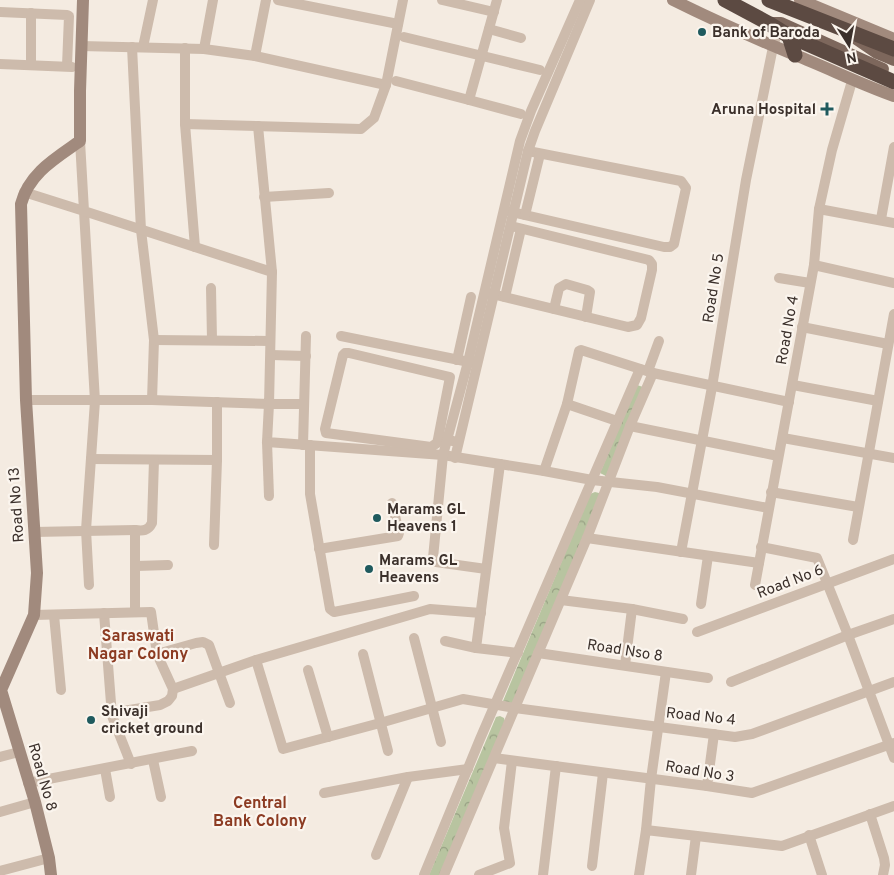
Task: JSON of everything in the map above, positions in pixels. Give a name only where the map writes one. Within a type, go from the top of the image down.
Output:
[{"type":"highway","points":[[724,0],[778,30],[894,82]]},
{"type":"highway","points":[[769,0],[800,3],[843,30],[894,49]]},
{"type":"highway","points":[[778,30],[795,54]]},
{"type":"main road","points":[[778,30],[781,23],[894,74]]},
{"type":"main road","points":[[843,30],[877,53],[894,60]]},
{"type":"street","points":[[83,0],[80,66],[80,142],[94,401],[86,530],[89,585]]},
{"type":"street","points":[[143,47],[152,0]]},
{"type":"street","points":[[204,49],[213,0]]},
{"type":"street","points":[[255,56],[266,0]]},
{"type":"street","points":[[278,0],[398,24]]},
{"type":"street","points":[[185,124],[361,129],[374,118],[391,83],[398,24],[403,0]]},
{"type":"street","points":[[442,0],[494,12]]},
{"type":"street","points":[[469,100],[497,0]]},
{"type":"street","points":[[490,293],[511,226],[509,211],[528,151],[531,111],[580,0]]},
{"type":"street","points":[[455,458],[473,363],[509,211],[520,141],[529,132],[590,0]]},
{"type":"street","points":[[673,0],[773,47],[795,54],[852,80],[894,96]]},
{"type":"street","points":[[800,3],[894,40]]},
{"type":"street","points":[[0,12],[67,14],[70,16],[67,66]]},
{"type":"street","points":[[31,13],[31,65]]},
{"type":"street","points":[[489,29],[520,38]]},
{"type":"street","name":"Road No 5","points":[[681,552],[712,386],[746,180],[778,30]]},
{"type":"street","points":[[404,38],[540,70]]},
{"type":"street","points":[[81,46],[204,49],[255,56],[469,100],[521,114]]},
{"type":"street","points":[[132,47],[141,230],[154,340],[152,400]]},
{"type":"street","points":[[185,48],[185,124],[196,247]]},
{"type":"street","points":[[0,64],[80,66]]},
{"type":"street","name":"Road No 4","points":[[755,585],[814,265],[819,209],[832,150],[852,80]]},
{"type":"street","points":[[258,126],[272,272],[267,442],[269,496]]},
{"type":"street","points":[[80,142],[48,163],[34,177],[24,192],[272,272]]},
{"type":"street","points":[[881,219],[894,146]]},
{"type":"street","points":[[509,211],[664,247],[670,247],[674,244],[686,188],[681,181],[528,151]]},
{"type":"street","points":[[525,215],[540,154]]},
{"type":"street","name":"Road No 13","points":[[1,690],[34,615],[37,573],[26,400],[21,204],[24,192]]},
{"type":"street","points":[[264,197],[330,193]]},
{"type":"street","points":[[819,209],[881,219],[894,223]]},
{"type":"street","points":[[490,293],[628,327],[637,325],[642,318],[652,264],[649,260],[511,226]]},
{"type":"street","points":[[506,297],[521,229]]},
{"type":"street","points":[[814,265],[894,283]]},
{"type":"street","points":[[780,278],[810,283]]},
{"type":"street","points":[[554,309],[560,288],[566,284],[590,292],[586,317]]},
{"type":"street","points":[[211,288],[212,340]]},
{"type":"street","points":[[457,360],[471,297]]},
{"type":"street","points":[[852,540],[894,314]]},
{"type":"street","points":[[802,327],[888,344]]},
{"type":"street","points":[[306,336],[304,404],[310,494],[331,611],[334,612],[414,596]]},
{"type":"street","points":[[341,336],[473,363]]},
{"type":"street","points":[[154,340],[270,341]]},
{"type":"street","points":[[444,875],[587,538],[630,426],[647,371],[659,341]]},
{"type":"street","points":[[544,470],[567,404],[581,350],[647,371],[789,402]]},
{"type":"street","points":[[459,443],[443,439],[434,447],[431,447],[326,433],[325,429],[343,355],[349,353],[450,377],[443,439],[433,558],[436,562],[486,569]]},
{"type":"street","points":[[271,355],[306,356]]},
{"type":"street","points":[[445,428],[473,363]]},
{"type":"street","points":[[424,875],[617,421],[647,371]]},
{"type":"street","points":[[792,385],[878,401]]},
{"type":"street","points":[[26,400],[152,400],[304,404]]},
{"type":"street","points":[[214,546],[217,460],[216,402]]},
{"type":"street","points":[[567,404],[617,421]]},
{"type":"street","points":[[630,426],[778,456]]},
{"type":"street","points":[[783,438],[894,458]]},
{"type":"street","points":[[267,442],[443,455],[544,470],[592,480],[657,487],[768,508]]},
{"type":"street","points":[[91,459],[217,460]]},
{"type":"street","points":[[34,532],[144,530],[150,528],[152,523],[154,460]]},
{"type":"street","points":[[476,648],[500,464]]},
{"type":"street","points":[[771,492],[858,507]]},
{"type":"street","points":[[319,549],[398,536],[400,533],[392,503]]},
{"type":"street","points":[[135,530],[136,611]]},
{"type":"street","points":[[587,538],[759,564]]},
{"type":"street","points":[[761,548],[817,558],[869,691],[892,744],[894,758]]},
{"type":"street","points":[[701,604],[708,556]]},
{"type":"street","name":"Road No 6","points":[[697,632],[894,559]]},
{"type":"street","points":[[136,566],[168,565]]},
{"type":"street","points":[[561,600],[632,608],[683,620]]},
{"type":"street","points":[[625,665],[632,608]]},
{"type":"street","points":[[173,689],[256,660],[430,609],[481,613]]},
{"type":"street","points":[[34,615],[151,612],[157,654],[173,689],[172,696],[168,701],[160,705],[111,713]]},
{"type":"street","points":[[104,613],[111,713],[131,764]]},
{"type":"street","points":[[54,614],[61,690]]},
{"type":"street","points":[[731,682],[848,635],[894,619]]},
{"type":"street","points":[[414,638],[441,742]]},
{"type":"street","points":[[445,641],[476,648],[518,653]]},
{"type":"street","points":[[157,654],[202,642],[210,645],[230,703]]},
{"type":"street","name":"Road Nso 8","points":[[538,652],[708,678]]},
{"type":"street","points":[[363,654],[388,751]]},
{"type":"street","name":"Road No 4","points":[[256,660],[284,749],[463,699],[515,708],[735,737],[752,734],[894,682]]},
{"type":"street","points":[[308,670],[328,737]]},
{"type":"street","points":[[638,875],[646,830],[666,672]]},
{"type":"street","name":"Road No 8","points":[[1,690],[34,802],[49,858],[51,875]]},
{"type":"street","points":[[707,786],[714,734]]},
{"type":"street","name":"Road No 3","points":[[494,758],[707,786],[745,793],[758,792],[892,744]]},
{"type":"street","points":[[28,783],[192,751]]},
{"type":"street","points":[[0,757],[19,752]]},
{"type":"street","points":[[153,760],[162,797]]},
{"type":"street","points":[[479,875],[510,863],[504,828],[512,761]]},
{"type":"street","points":[[543,875],[556,766]]},
{"type":"street","points":[[324,793],[468,768]]},
{"type":"street","points":[[105,769],[110,797]]},
{"type":"street","points":[[592,866],[603,773]]},
{"type":"street","points":[[376,855],[408,777]]},
{"type":"street","points":[[0,812],[34,802]]},
{"type":"street","points":[[646,830],[782,846],[894,806]]},
{"type":"street","points":[[870,814],[884,858],[885,865],[882,875]]},
{"type":"street","points":[[809,835],[822,875]]},
{"type":"street","points":[[691,875],[696,836]]},
{"type":"street","points":[[0,871],[49,858]]},
{"type":"green space","points":[[637,385],[643,387],[606,476],[600,473]]},
{"type":"green space","points":[[599,493],[600,498],[512,704],[503,701],[590,494]]},
{"type":"green space","points":[[496,717],[504,718],[505,722],[440,875],[429,875]]},
{"type":"place","name":"Bank of Baroda","points":[[702,32]]},
{"type":"place","name":"Aruna Hospital","points":[[827,109]]},
{"type":"place","name":"Marams GL Heavens 1","points":[[377,518]]},
{"type":"place","name":"Marams GL Heavens","points":[[369,569]]},
{"type":"place","name":"Shivaji cricket ground","points":[[91,720]]},
{"type":"district","name":"Saraswati Nagar Colony","points":[[138,644]]},
{"type":"district","name":"Central Bank Colony","points":[[260,811]]}]
